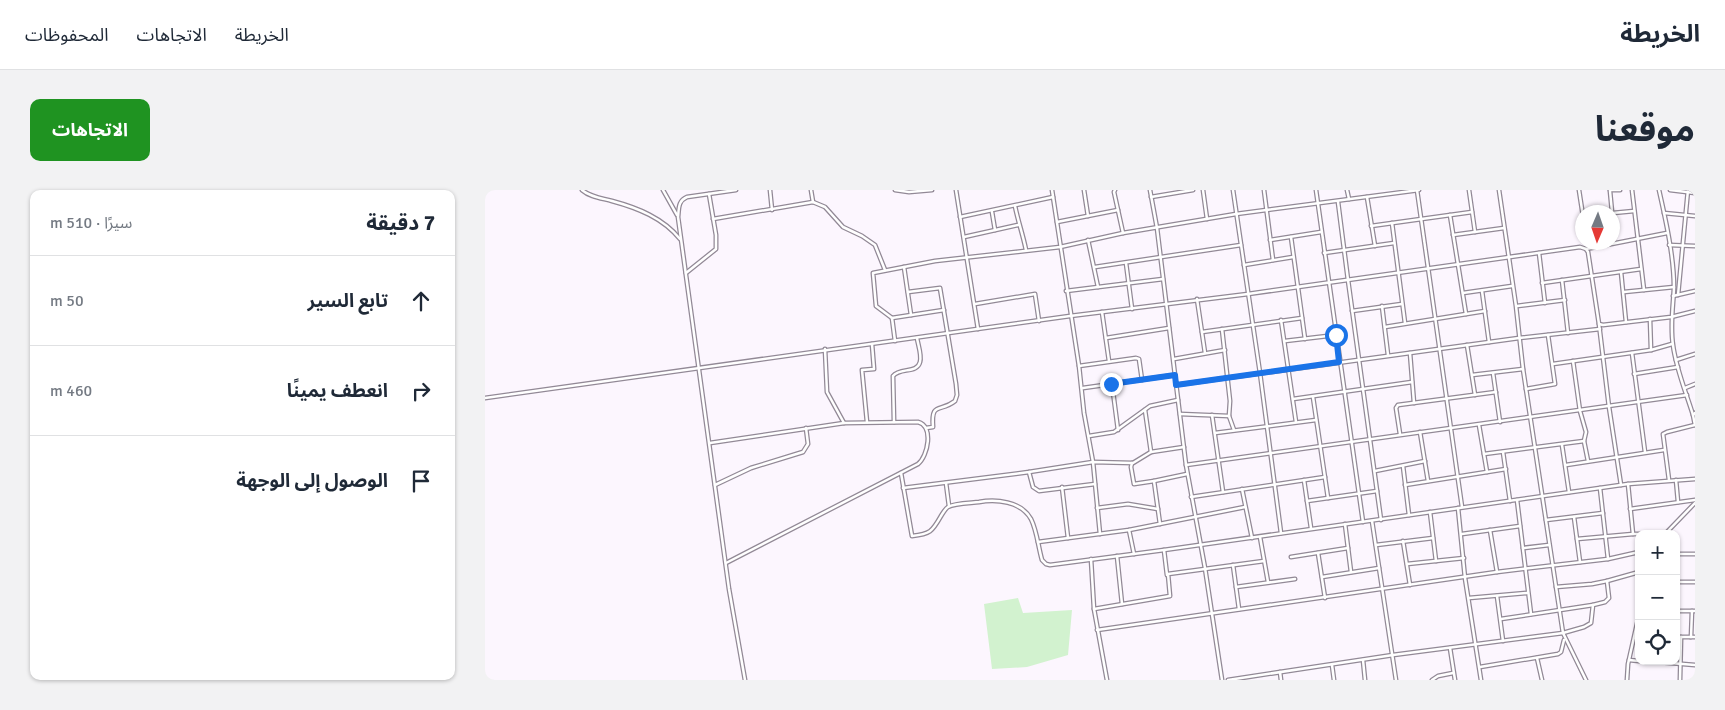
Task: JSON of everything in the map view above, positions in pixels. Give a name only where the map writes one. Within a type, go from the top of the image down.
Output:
[{"type":"street","points":[[582,190],[591,196],[637,208],[665,223],[681,240]]},
{"type":"street","points":[[663,190],[678,217]]},
{"type":"street","points":[[736,190],[682,199],[678,217],[726,564],[745,680]]},
{"type":"street","points":[[770,190],[772,210]]},
{"type":"street","points":[[811,190],[813,202]]},
{"type":"street","points":[[895,190],[909,192],[932,190]]},
{"type":"street","points":[[956,190],[979,329]]},
{"type":"street","points":[[1052,190],[1059,246],[1079,366],[1083,412],[1093,462],[1100,534]]},
{"type":"street","points":[[1084,190],[1088,216]]},
{"type":"street","points":[[1115,190],[1123,233]]},
{"type":"street","points":[[1150,190],[1157,228],[1187,474],[1205,568],[1222,680]]},
{"type":"street","points":[[1151,197],[1193,190]]},
{"type":"street","points":[[1203,190],[1207,219]]},
{"type":"street","points":[[1233,190],[1281,534]]},
{"type":"street","points":[[1264,190],[1273,260]]},
{"type":"street","points":[[1316,190],[1363,522]]},
{"type":"street","points":[[1347,190],[1349,200]]},
{"type":"street","points":[[895,341],[892,318],[876,306],[872,274],[875,272],[967,257],[1059,246],[1236,214],[1349,200],[1397,191],[1418,190],[1457,477],[1465,578],[1477,644],[1481,680]]},
{"type":"street","points":[[1469,190],[1475,232]]},
{"type":"street","points":[[1499,190],[1523,369],[1563,633],[1586,680]]},
{"type":"street","points":[[1579,190],[1581,205]]},
{"type":"street","points":[[1611,205],[1610,191],[1620,190]]},
{"type":"street","points":[[1632,190],[1644,290]]},
{"type":"street","points":[[1659,190],[1674,287],[1671,317],[1672,344],[1694,414],[1695,425],[1664,433],[1662,438],[1669,480]]},
{"type":"street","points":[[1670,190],[1695,193]]},
{"type":"street","points":[[1678,295],[1688,191]]},
{"type":"street","points":[[686,274],[716,249],[716,235],[709,194]]},
{"type":"street","points":[[960,217],[1053,197]]},
{"type":"street","points":[[1367,197],[1375,246]]},
{"type":"street","points":[[1338,201],[1347,280],[1381,520]]},
{"type":"street","points":[[713,219],[813,202],[825,207],[843,227],[863,236],[875,245],[885,270]]},
{"type":"street","points":[[1015,206],[1018,225],[1024,237],[1026,250]]},
{"type":"street","points":[[1057,222],[1118,210]]},
{"type":"street","points":[[1620,212],[1634,210]]},
{"type":"street","points":[[991,211],[995,230]]},
{"type":"street","points":[[1371,226],[1471,212]]},
{"type":"street","points":[[1664,213],[1695,216]]},
{"type":"street","points":[[1449,215],[1466,314]]},
{"type":"street","points":[[1392,223],[1405,324]]},
{"type":"street","points":[[964,237],[1018,225]]},
{"type":"street","points":[[1453,235],[1504,228]]},
{"type":"street","points":[[1270,240],[1321,232]]},
{"type":"street","points":[[1620,243],[1667,234]]},
{"type":"street","points":[[1291,237],[1305,339]]},
{"type":"street","points":[[1088,240],[1098,287]]},
{"type":"street","points":[[1324,253],[1394,243]]},
{"type":"street","points":[[1095,267],[1241,244]]},
{"type":"street","points":[[1669,245],[1695,246]]},
{"type":"street","points":[[485,398],[825,349],[1197,299],[1248,294],[1575,249]]},
{"type":"street","points":[[1588,250],[1621,485]]},
{"type":"street","points":[[1539,253],[1545,303]]},
{"type":"street","points":[[1244,265],[1293,257]]},
{"type":"street","points":[[1126,263],[1132,309]]},
{"type":"street","points":[[904,267],[911,315]]},
{"type":"street","points":[[1542,283],[1641,269]]},
{"type":"street","points":[[1621,272],[1626,322]]},
{"type":"street","points":[[1066,291],[1163,279]]},
{"type":"street","points":[[1562,280],[1568,333]]},
{"type":"street","points":[[1463,293],[1513,286]]},
{"type":"street","points":[[1623,292],[1674,287]]},
{"type":"street","points":[[908,292],[940,288],[957,396],[953,403],[934,411],[932,414],[933,427],[926,428]]},
{"type":"street","points":[[1481,290],[1489,342]]},
{"type":"street","points":[[1673,296],[1695,291]]},
{"type":"street","points":[[975,304],[1035,294],[1039,321]]},
{"type":"street","points":[[1197,299],[1205,353]]},
{"type":"street","points":[[1516,306],[1565,300]]},
{"type":"street","points":[[1352,311],[1402,304]]},
{"type":"street","points":[[1383,306],[1388,355]]},
{"type":"street","points":[[892,318],[944,310]]},
{"type":"street","points":[[1385,327],[1485,311]]},
{"type":"street","points":[[1599,324],[1671,317],[1695,311]]},
{"type":"street","points":[[1102,312],[1109,361]]},
{"type":"street","points":[[1202,332],[1302,318]]},
{"type":"street","points":[[1650,319],[1651,350]]},
{"type":"street","points":[[1281,320],[1296,422]]},
{"type":"street","points":[[1106,338],[1169,328]]},
{"type":"street","points":[[1222,329],[1230,400],[1229,416],[1235,430]]},
{"type":"street","points":[[1176,385],[1388,355],[1600,329]]},
{"type":"street","points":[[1285,342],[1336,335]]},
{"type":"street","points":[[1526,388],[1555,384],[1548,335]]},
{"type":"street","points":[[894,422],[893,376],[897,371],[912,369],[919,365],[917,338]]},
{"type":"street","points":[[867,422],[863,370],[874,369],[872,344]]},
{"type":"street","points":[[1553,364],[1651,350],[1672,344]]},
{"type":"street","points":[[1467,345],[1475,395]]},
{"type":"street","points":[[825,349],[827,392],[845,423]]},
{"type":"street","points":[[1174,359],[1225,350]]},
{"type":"street","points":[[1410,353],[1415,403]]},
{"type":"street","points":[[1632,353],[1645,452]]},
{"type":"street","points":[[1676,360],[1695,354]]},
{"type":"street","points":[[1079,366],[1138,358],[1142,380]]},
{"type":"street","points":[[1573,361],[1580,411],[1586,432],[1584,441],[1587,461]]},
{"type":"street","points":[[1634,374],[1678,367]]},
{"type":"street","points":[[1472,375],[1523,369]]},
{"type":"street","points":[[1493,372],[1500,422]]},
{"type":"street","points":[[1082,388],[1175,375]]},
{"type":"street","points":[[1293,400],[1412,382]]},
{"type":"street","points":[[1111,384],[1118,430]]},
{"type":"street","points":[[1685,388],[1695,384]]},
{"type":"street","points":[[1400,435],[1397,406],[1496,392]]},
{"type":"street","points":[[1186,465],[1687,395]]},
{"type":"street","points":[[1313,397],[1328,498]]},
{"type":"street","points":[[1089,436],[1108,434],[1118,430],[1145,410],[1155,405],[1178,400]]},
{"type":"street","points":[[1145,410],[1151,452]]},
{"type":"street","points":[[1180,414],[1229,416]]},
{"type":"street","points":[[1212,415],[1223,492]]},
{"type":"street","points":[[1215,433],[1316,420]]},
{"type":"street","points":[[710,443],[845,423],[920,422],[926,428],[927,450],[925,457],[919,464],[726,564]]},
{"type":"street","points":[[1479,425],[1487,472]]},
{"type":"street","points":[[715,485],[745,471],[803,452],[808,444],[806,428]]},
{"type":"street","points":[[1420,432],[1428,481]]},
{"type":"street","points":[[1484,454],[1584,441]]},
{"type":"street","points":[[1562,445],[1569,492]]},
{"type":"street","points":[[903,488],[1093,462],[1133,463],[1151,452],[1184,447]]},
{"type":"street","points":[[1566,465],[1664,450]]},
{"type":"street","points":[[1503,452],[1510,501]]},
{"type":"street","points":[[1374,471],[1425,461]]},
{"type":"street","points":[[1133,463],[1131,467],[1134,484],[1187,474]]},
{"type":"street","points":[[1403,466],[1409,515]]},
{"type":"street","points":[[1405,485],[1505,469]]},
{"type":"street","points":[[1029,472],[1031,484],[1037,490],[1042,491],[1095,484]]},
{"type":"street","points":[[901,473],[912,536],[925,535],[933,530],[949,506],[991,500],[1008,502],[1028,513],[1032,520],[1041,558],[1048,565],[1260,537],[1311,528],[1381,520],[1628,484],[1695,479]]},
{"type":"street","points":[[1191,497],[1325,477]]},
{"type":"street","points":[[1304,480],[1311,528]]},
{"type":"street","points":[[1676,480],[1678,502]]},
{"type":"street","points":[[1154,481],[1160,524]]},
{"type":"street","points":[[946,483],[949,506]]},
{"type":"street","points":[[1577,539],[1633,534],[1628,484]]},
{"type":"street","points":[[1062,488],[1068,538]]},
{"type":"street","points":[[1600,488],[1608,558]]},
{"type":"street","points":[[1242,489],[1252,538]]},
{"type":"street","points":[[1307,501],[1377,491]]},
{"type":"street","points":[[1517,500],[1531,614]]},
{"type":"street","points":[[1630,509],[1695,501]]},
{"type":"street","points":[[1670,530],[1695,501]]},
{"type":"street","points":[[1097,508],[1128,504],[1158,509]]},
{"type":"street","points":[[1038,542],[1129,530],[1245,507]]},
{"type":"street","points":[[1430,512],[1436,561]]},
{"type":"street","points":[[1546,520],[1603,513]]},
{"type":"street","points":[[1574,517],[1580,562]]},
{"type":"street","points":[[1373,521],[1396,680]]},
{"type":"street","points":[[1345,524],[1351,572]]},
{"type":"street","points":[[1461,534],[1520,526]]},
{"type":"street","points":[[1129,530],[1134,554]]},
{"type":"street","points":[[1490,530],[1497,572]]},
{"type":"street","points":[[1260,537],[1268,582]]},
{"type":"street","points":[[1376,545],[1433,538]]},
{"type":"street","points":[[1403,541],[1410,585]]},
{"type":"street","points":[[1523,548],[1549,545]]},
{"type":"street","points":[[1291,557],[1348,548]]},
{"type":"street","points":[[1164,550],[1170,596]]},
{"type":"street","points":[[1318,553],[1325,598]]},
{"type":"street","points":[[1097,630],[1635,553]]},
{"type":"street","points":[[1680,555],[1695,554]]},
{"type":"street","points":[[1117,556],[1122,604]]},
{"type":"street","points":[[1407,564],[1464,558]]},
{"type":"street","points":[[1091,559],[1094,609],[1107,680]]},
{"type":"street","points":[[1170,596],[1167,574],[1264,561]]},
{"type":"street","points":[[1233,565],[1239,609]]},
{"type":"street","points":[[1322,577],[1379,568]]},
{"type":"street","points":[[1555,587],[1592,584],[1635,573]]},
{"type":"street","points":[[1236,587],[1295,579]]},
{"type":"street","points":[[1501,619],[1605,602],[1609,598],[1607,581]]},
{"type":"street","points":[[1680,582],[1695,582]]},
{"type":"street","points":[[1469,598],[1528,593]]},
{"type":"street","points":[[1094,609],[1170,596]]},
{"type":"street","points":[[1497,596],[1503,641]]},
{"type":"street","points":[[1228,680],[1563,633],[1585,627],[1591,623],[1593,605]]},
{"type":"street","points":[[1680,611],[1693,611],[1691,637]]},
{"type":"street","points":[[1680,680],[1681,637],[1695,637]]},
{"type":"street","points":[[1480,667],[1558,654],[1561,652],[1565,638]]},
{"type":"street","points":[[1627,680],[1629,660],[1635,642]]},
{"type":"street","points":[[1450,648],[1455,680]]},
{"type":"street","points":[[1537,658],[1542,680]]},
{"type":"street","points":[[1363,660],[1365,680]]},
{"type":"street","points":[[1629,660],[1635,660]]},
{"type":"street","points":[[1681,664],[1695,665]]},
{"type":"street","points":[[1332,665],[1335,680]]},
{"type":"street","points":[[1280,672],[1281,680]]},
{"type":"street","points":[[1432,680],[1438,676],[1453,672]]},
{"type":"green space","points":[[1018,598],[1023,613],[1072,610],[1068,655],[1027,667],[992,669],[984,604]]},
{"type":"route","points":[[1111,384],[1175,375],[1176,385],[1339,362],[1336,335]]}]
